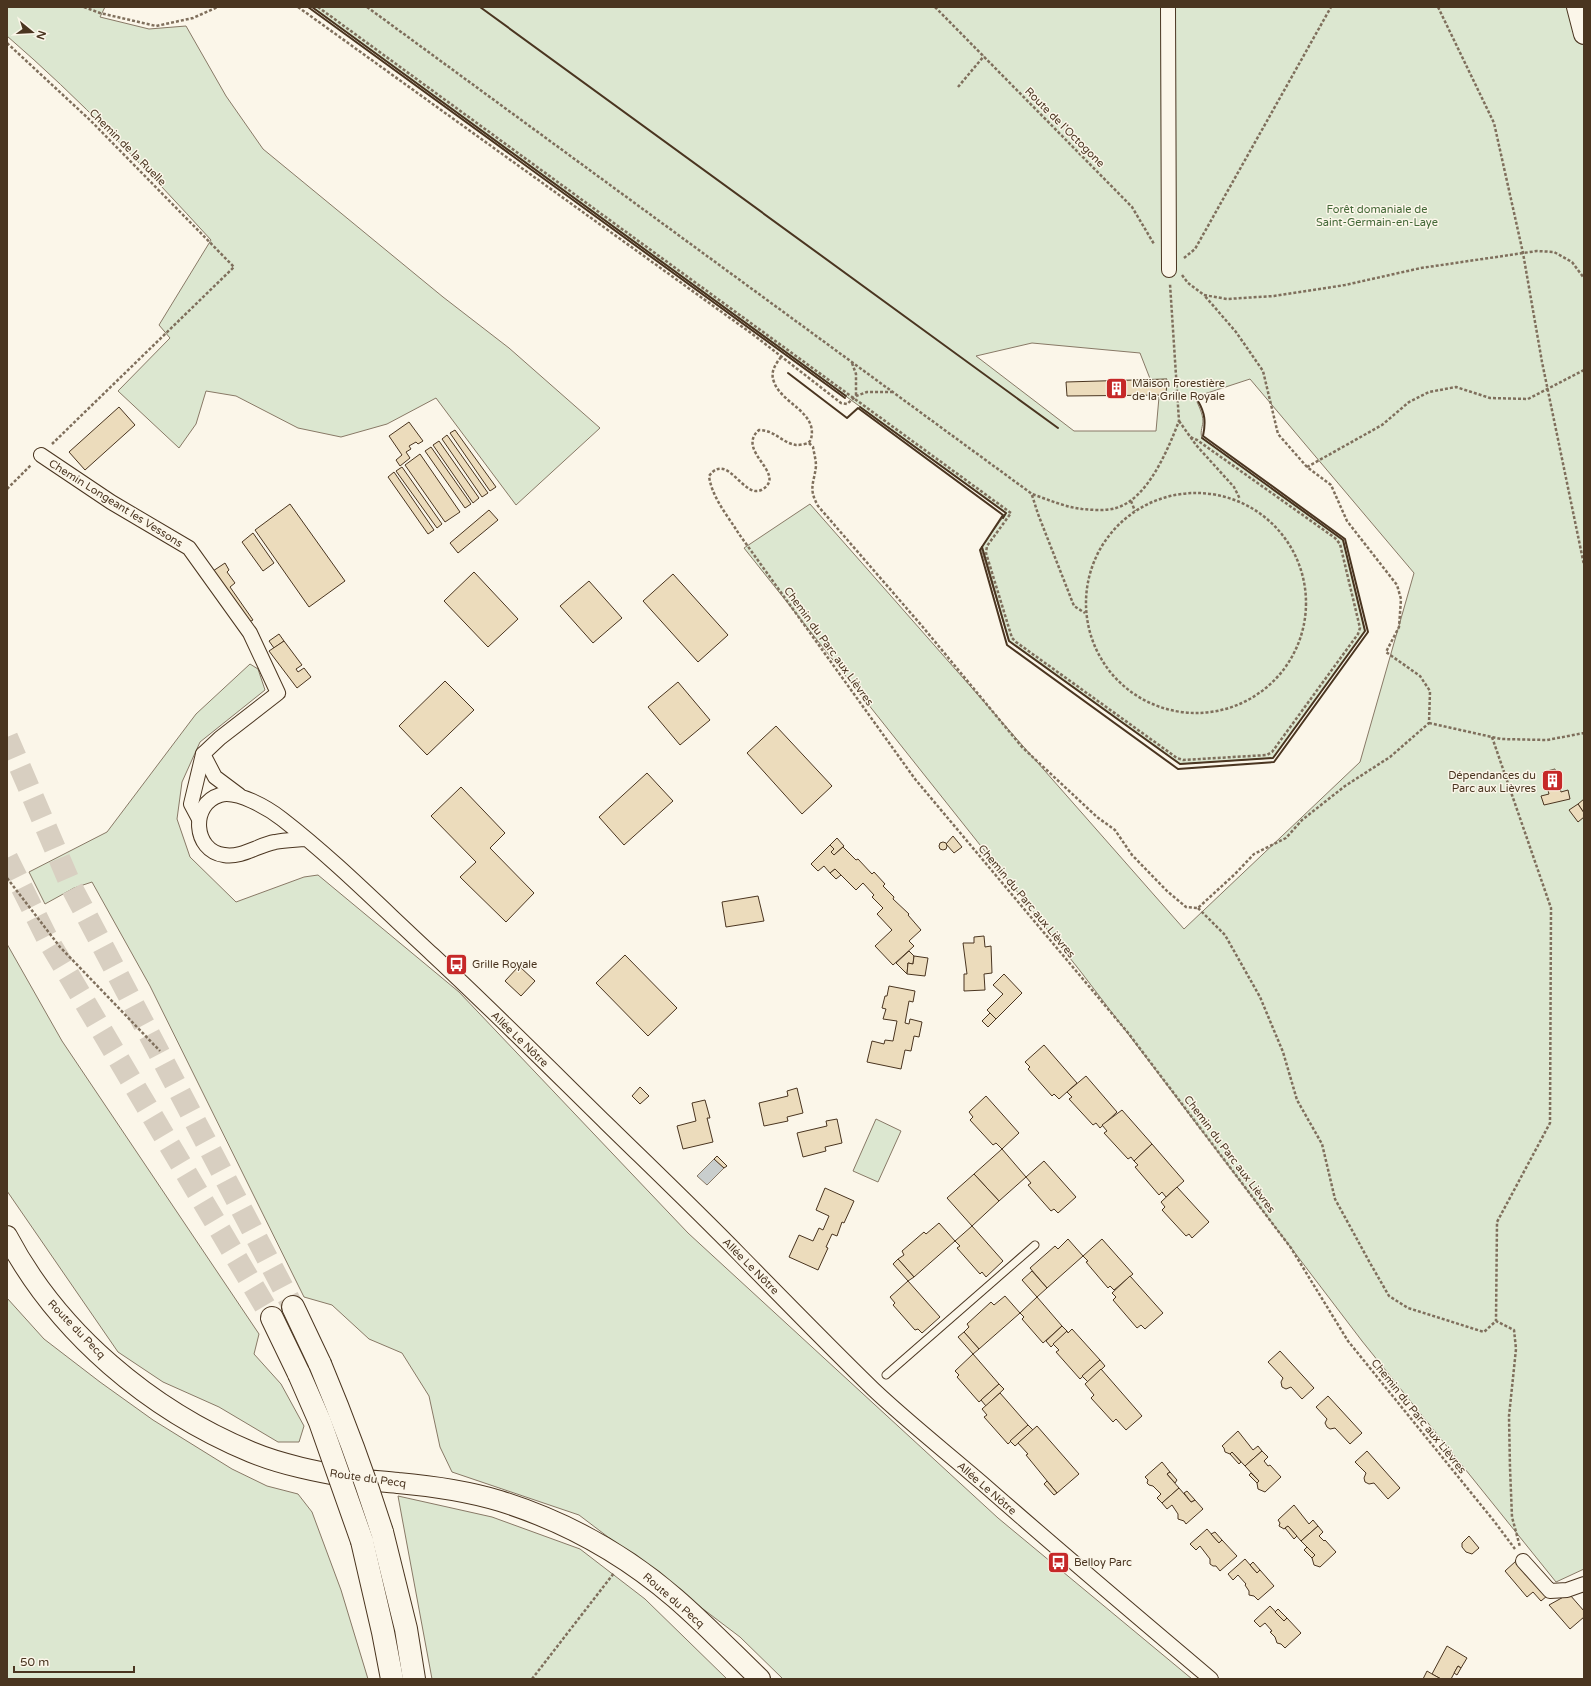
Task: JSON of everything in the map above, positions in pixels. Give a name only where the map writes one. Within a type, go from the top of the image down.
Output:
[{"type":"highway","points":[[293,1307],[320,1364],[346,1426],[365,1478],[382,1532],[406,1629],[414,1679]]},
{"type":"highway","points":[[272,1318],[320,1422],[362,1541],[392,1679]]},
{"type":"main road","points":[[1577,7],[1584,34]]},
{"type":"main road","name":"Route du Pecq","points":[[7,1236],[45,1295],[80,1335],[121,1373],[163,1405],[211,1434],[253,1453],[302,1468],[354,1478],[450,1489],[500,1501],[545,1518],[591,1539],[624,1560],[674,1597],[760,1679]]},
{"type":"street","points":[[1168,7],[1174,270]]},
{"type":"street","name":"Chemin Longeant les Vessons","points":[[41,455],[111,502],[189,548],[250,632],[278,693],[220,738],[203,754]]},
{"type":"street","points":[[203,754],[215,777],[240,795]]},
{"type":"street","points":[[199,820],[191,804],[203,754]]},
{"type":"street","points":[[240,795],[222,795],[214,798],[202,811],[199,820],[200,835],[208,848],[218,854],[228,856],[238,855],[273,842],[305,838]]},
{"type":"street","name":"Allée Le Nôtre","points":[[240,795],[279,816],[332,861],[480,999],[876,1391],[1066,1556],[1211,1679]]},
{"type":"street","points":[[1524,1561],[1550,1591],[1567,1590],[1584,1584]]},
{"type":"lane","points":[[886,1375],[1035,1245]]},
{"type":"path","points":[[84,7],[100,13],[156,26],[193,18],[218,7]]},
{"type":"path","points":[[298,7],[755,336],[841,402],[847,404],[855,397],[867,392],[894,393]]},
{"type":"path","points":[[318,7],[855,397],[1011,513],[987,546],[986,553],[1012,638],[1016,642],[1177,758],[1183,760],[1267,754],[1272,752],[1358,634],[1360,628],[1342,552],[1340,544],[1335,538],[1197,440],[1190,437]]},
{"type":"path","points":[[367,7],[1032,494],[1068,506],[1082,509],[1102,510],[1116,508],[1130,501],[1152,477],[1171,440],[1178,421],[1174,270]]},
{"type":"path","name":"Route de l'Octogone","points":[[935,7],[1132,207],[1154,244]]},
{"type":"path","points":[[1180,261],[1195,249],[1331,7]]},
{"type":"path","points":[[1438,7],[1494,123],[1522,253],[1584,565]]},
{"type":"path","name":"Chemin de la Ruelle","points":[[7,43],[96,126],[234,267],[41,455]]},
{"type":"path","points":[[958,87],[984,56]]},
{"type":"path","points":[[1204,295],[1227,299],[1274,296],[1346,285],[1421,268],[1537,251],[1554,252],[1572,262],[1584,278]]},
{"type":"path","points":[[1174,270],[1204,295],[1236,332],[1262,371],[1278,434],[1307,467],[1331,485],[1347,521],[1397,585],[1401,599],[1399,628],[1386,652],[1420,676],[1430,691],[1429,723],[1390,757],[1345,786],[1302,820],[1286,838],[1254,854],[1235,874],[1198,908]]},
{"type":"path","points":[[781,357],[774,367],[772,375],[774,384],[811,423],[813,432],[811,441],[808,444],[813,447],[816,465],[812,484],[812,496],[818,506],[922,626],[1022,747],[1097,817],[1115,830],[1132,855],[1167,891],[1186,906],[1198,908],[1225,935],[1260,997],[1283,1052],[1297,1100],[1322,1144],[1336,1199],[1389,1296],[1408,1308],[1484,1332],[1496,1321],[1498,1222],[1550,1123],[1551,908],[1492,737]]},
{"type":"path","points":[[852,362],[856,374],[855,397]]},
{"type":"path","points":[[1307,467],[1382,425],[1409,402],[1429,392],[1456,387],[1490,398],[1528,399],[1584,370]]},
{"type":"path","points":[[1178,421],[1190,437],[1234,487],[1240,500]]},
{"type":"path","name":"Chemin du Parc aux Lièvres","points":[[808,444],[795,445],[766,430],[759,430],[754,435],[751,442],[754,451],[768,470],[770,477],[768,484],[757,492],[751,490],[726,470],[719,468],[713,471],[709,476],[710,485],[716,498],[739,534],[915,779],[1129,1034],[1291,1248],[1348,1341],[1494,1521],[1524,1561]]},
{"type":"path","points":[[7,489],[41,455]]},
{"type":"path","points":[[1032,494],[1038,514],[1074,606],[1085,613]]},
{"type":"path","points":[[1200,494],[1240,500],[1261,513],[1290,544],[1299,561],[1305,582],[1308,602],[1305,625],[1299,647],[1288,666],[1271,686],[1232,707],[1211,712],[1184,713],[1160,708],[1134,696],[1113,677],[1096,654],[1089,635],[1085,613],[1088,587],[1096,557],[1114,531],[1135,512],[1157,501],[1177,495],[1200,494]]},
{"type":"path","points":[[1130,501],[1135,512]]},
{"type":"path","points":[[1429,723],[1501,740],[1547,740],[1584,733]]},
{"type":"path","points":[[7,878],[60,947],[160,1051]]},
{"type":"path","points":[[1496,1321],[1514,1330],[1516,1349],[1509,1416],[1511,1496],[1512,1517],[1524,1561]]},
{"type":"path","points":[[532,1679],[624,1560]]},
{"type":"green space","points":[[7,7],[105,7],[100,17],[149,29],[186,26],[226,96],[263,149],[443,297],[509,348],[600,428],[516,505],[436,398],[387,424],[341,437],[298,428],[236,396],[206,391],[196,424],[179,448],[118,391],[170,338],[159,325],[211,240],[112,135],[61,84],[7,36]]},
{"type":"green space","name":"Forêt domaniale de Saint-Germain-en-Laye","points":[[312,7],[1584,7],[1584,1569],[1556,1582],[1362,1341],[1081,972],[744,548],[810,504],[1184,929],[1360,762],[1414,573],[1250,379],[1195,397],[1203,419],[1201,432],[1202,438],[1343,540],[1365,631],[1273,758],[1180,764],[1009,641],[981,548],[1006,513]],"holes":[[[1032,343],[1140,353],[1156,394],[1181,396],[1159,397],[1156,431],[1074,431],[976,356]]]},
{"type":"green space","points":[[250,664],[258,669],[265,690],[200,742],[182,782],[177,819],[190,857],[236,902],[304,877],[318,875],[459,992],[688,1233],[998,1518],[1192,1679],[783,1679],[740,1637],[579,1515],[452,1472],[440,1447],[429,1396],[402,1353],[369,1339],[332,1305],[304,1297],[150,986],[92,882],[74,888],[45,904],[29,872],[107,832],[196,714]]},
{"type":"green space","points":[[7,944],[62,1041],[259,1334],[254,1354],[281,1384],[304,1426],[299,1442],[278,1442],[219,1407],[163,1382],[118,1352],[7,1191]]},
{"type":"green space","points":[[876,1119],[901,1131],[878,1182],[853,1171]]},
{"type":"green space","points":[[7,1298],[44,1339],[153,1420],[232,1469],[267,1486],[298,1494],[312,1512],[341,1590],[368,1679],[7,1679]]},
{"type":"green space","points":[[398,1496],[492,1517],[580,1549],[645,1599],[727,1679],[432,1679]]},
{"type":"shaded area","points":[[714,1159],[724,1168],[707,1185],[697,1176]]},
{"type":"building","name":"Maison Forestière de la Grille Royale","points":[[1167,379],[1166,395],[1067,396],[1066,382]]},
{"type":"building","points":[[119,407],[135,425],[85,470],[69,452]]},
{"type":"building","points":[[409,422],[423,441],[418,444],[416,442],[409,446],[411,449],[406,452],[410,458],[400,466],[396,460],[402,455],[389,436]]},
{"type":"building","points":[[455,430],[496,487],[490,491],[450,433]]},
{"type":"building","points":[[447,435],[488,493],[482,497],[442,439]]},
{"type":"building","points":[[439,441],[479,498],[473,503],[433,445]]},
{"type":"building","points":[[431,447],[471,504],[465,508],[425,451]]},
{"type":"building","points":[[420,454],[460,512],[445,522],[405,465]]},
{"type":"building","points":[[402,467],[442,524],[437,528],[396,471]]},
{"type":"building","points":[[394,472],[434,530],[428,534],[388,477]]},
{"type":"building","points":[[290,504],[345,581],[309,607],[255,530]]},
{"type":"building","points":[[489,510],[498,520],[458,553],[450,543]]},
{"type":"building","points":[[253,533],[274,563],[263,571],[242,542]]},
{"type":"building","points":[[225,563],[229,570],[227,572],[235,583],[230,587],[253,620],[249,622],[213,571]]},
{"type":"building","points":[[474,572],[518,619],[488,647],[444,601]]},
{"type":"building","points":[[673,574],[728,635],[698,662],[643,601]]},
{"type":"building","points":[[589,581],[622,618],[593,643],[560,606]]},
{"type":"building","points":[[279,634],[284,641],[274,648],[269,641]]},
{"type":"building","points":[[284,641],[302,665],[296,669],[298,672],[304,668],[311,677],[297,688],[269,651]]},
{"type":"building","points":[[445,681],[474,710],[427,755],[399,726]]},
{"type":"building","points":[[678,682],[710,720],[680,745],[648,707]]},
{"type":"building","points":[[776,726],[832,786],[802,814],[747,753]]},
{"type":"building","name":"Dépendances du Parc aux Lièvres","points":[[1555,769],[1561,792],[1568,790],[1570,799],[1544,805],[1541,796],[1549,794],[1543,772]]},
{"type":"building","points":[[647,773],[673,801],[624,845],[599,817]]},
{"type":"building","points":[[461,787],[505,833],[490,848],[534,893],[506,922],[460,877],[476,862],[431,816]]},
{"type":"building","points":[[1584,799],[1584,813],[1578,804]]},
{"type":"building","points":[[1578,804],[1584,813],[1584,817],[1578,822],[1569,810]]},
{"type":"building","points":[[953,836],[962,847],[954,853],[946,844]]},
{"type":"building","points":[[837,838],[844,846],[834,855],[831,852],[834,849],[830,845]]},
{"type":"building","points":[[941,842],[945,842],[947,846],[945,850],[941,850],[939,848],[939,844]]},
{"type":"building","points":[[830,845],[834,849],[831,852],[834,855],[843,847],[856,860],[858,859],[872,874],[874,872],[885,884],[883,886],[894,897],[893,899],[909,914],[908,915],[921,930],[909,941],[914,946],[893,965],[875,946],[892,930],[877,914],[883,908],[872,897],[874,895],[863,883],[856,890],[835,869],[830,873],[824,866],[818,871],[811,864]]},
{"type":"building","points":[[835,869],[841,875],[836,879],[830,873]]},
{"type":"building","points":[[758,896],[764,921],[726,927],[722,902]]},
{"type":"building","points":[[984,936],[985,947],[991,946],[992,973],[984,974],[985,990],[964,991],[964,974],[967,974],[963,943],[974,943],[974,937]]},
{"type":"building","points":[[909,951],[914,956],[913,964],[908,963],[907,974],[896,963]]},
{"type":"building","points":[[625,955],[677,1008],[648,1036],[596,983]]},
{"type":"building","points":[[914,956],[928,958],[925,976],[907,974],[908,963],[913,964]]},
{"type":"building","points":[[519,966],[535,981],[521,996],[505,981]]},
{"type":"building","points":[[1004,974],[1022,993],[996,1019],[987,1010],[1003,994],[993,985]]},
{"type":"building","points":[[889,986],[915,991],[913,1002],[909,1001],[905,1023],[909,1024],[910,1019],[922,1022],[919,1037],[914,1036],[911,1051],[905,1050],[901,1069],[867,1062],[872,1041],[884,1044],[885,1040],[893,1041],[897,1021],[883,1019],[886,1009],[882,1008]]},
{"type":"building","points":[[990,1013],[996,1019],[988,1027],[982,1021]]},
{"type":"building","points":[[1044,1045],[1077,1083],[1059,1099],[1054,1094],[1052,1096],[1028,1069],[1030,1067],[1025,1062]]},
{"type":"building","points":[[1086,1076],[1117,1112],[1100,1128],[1096,1123],[1093,1125],[1069,1099],[1072,1097],[1067,1092]]},
{"type":"building","points":[[640,1087],[649,1096],[640,1104],[632,1096]]},
{"type":"building","points":[[797,1088],[803,1113],[787,1117],[788,1121],[764,1126],[759,1103],[788,1096],[787,1091]]},
{"type":"building","points":[[986,1096],[1019,1133],[1002,1149],[996,1143],[993,1145],[970,1120],[973,1117],[969,1112]]},
{"type":"building","points":[[705,1100],[710,1118],[707,1118],[713,1142],[683,1149],[677,1126],[696,1121],[692,1103]]},
{"type":"building","points":[[1122,1110],[1152,1144],[1134,1161],[1131,1157],[1128,1159],[1104,1133],[1107,1131],[1102,1125]]},
{"type":"building","points":[[837,1119],[842,1143],[825,1147],[826,1151],[803,1157],[797,1133],[827,1126],[826,1121]]},
{"type":"building","points":[[1152,1144],[1184,1181],[1166,1197],[1162,1192],[1159,1195],[1135,1167],[1138,1165],[1134,1161]]},
{"type":"building","points":[[1002,1149],[1026,1177],[999,1201],[974,1174]]},
{"type":"building","points":[[717,1156],[727,1166],[724,1168],[714,1159]]},
{"type":"building","points":[[1044,1161],[1076,1197],[1058,1213],[1054,1209],[1051,1211],[1028,1185],[1031,1183],[1026,1177]]},
{"type":"building","points":[[974,1174],[999,1201],[972,1226],[947,1198]]},
{"type":"building","points":[[1177,1187],[1209,1222],[1192,1238],[1189,1234],[1186,1236],[1162,1210],[1165,1207],[1161,1202]]},
{"type":"building","points":[[825,1188],[854,1201],[844,1223],[842,1222],[837,1236],[832,1234],[826,1247],[828,1248],[818,1270],[789,1257],[799,1235],[813,1241],[819,1228],[823,1230],[829,1216],[816,1210]]},
{"type":"building","points":[[939,1223],[955,1241],[914,1277],[898,1259],[904,1255],[902,1251],[924,1232],[926,1234]]},
{"type":"building","points":[[972,1226],[1003,1261],[986,1277],[982,1272],[980,1274],[957,1248],[960,1246],[955,1241]]},
{"type":"building","points":[[1068,1239],[1083,1256],[1047,1288],[1030,1268],[1055,1246],[1058,1249]]},
{"type":"building","points":[[1102,1239],[1133,1274],[1114,1290],[1110,1286],[1108,1288],[1086,1262],[1088,1261],[1083,1256]]},
{"type":"building","points":[[898,1259],[914,1277],[908,1281],[893,1264]]},
{"type":"building","points":[[1032,1271],[1047,1288],[1037,1297],[1022,1280]]},
{"type":"building","points":[[1130,1276],[1163,1313],[1145,1329],[1141,1325],[1137,1328],[1113,1300],[1116,1297],[1112,1293]]},
{"type":"building","points":[[908,1281],[940,1317],[922,1333],[918,1329],[915,1330],[893,1305],[895,1303],[890,1297]]},
{"type":"building","points":[[1005,1296],[1020,1313],[979,1349],[964,1332],[969,1327],[967,1324],[991,1302],[994,1305]]},
{"type":"building","points":[[1037,1297],[1062,1326],[1043,1343],[1022,1319],[1024,1317],[1020,1313]]},
{"type":"building","points":[[1062,1326],[1067,1331],[1051,1347],[1046,1341]]},
{"type":"building","points":[[1072,1329],[1100,1360],[1080,1379],[1056,1352],[1059,1350],[1053,1344],[1067,1331],[1068,1333]]},
{"type":"building","points":[[964,1332],[979,1349],[973,1354],[958,1337]]},
{"type":"building","points":[[1280,1351],[1314,1388],[1302,1399],[1291,1387],[1286,1389],[1282,1387],[1281,1382],[1283,1378],[1268,1362]]},
{"type":"building","points":[[973,1354],[999,1384],[979,1402],[957,1377],[959,1375],[955,1371]]},
{"type":"building","points":[[1100,1360],[1105,1366],[1088,1382],[1082,1376]]},
{"type":"building","points":[[1101,1369],[1142,1416],[1126,1430],[1116,1419],[1113,1422],[1091,1398],[1094,1395],[1085,1384]]},
{"type":"building","points":[[999,1384],[1004,1389],[986,1406],[981,1400]]},
{"type":"building","points":[[1000,1393],[1028,1425],[1008,1444],[984,1417],[987,1415],[982,1409]]},
{"type":"building","points":[[1328,1396],[1362,1433],[1350,1444],[1335,1428],[1330,1429],[1327,1427],[1325,1423],[1327,1419],[1316,1407]]},
{"type":"building","points":[[1028,1425],[1033,1430],[1015,1446],[1010,1441]]},
{"type":"building","points":[[1037,1426],[1079,1474],[1057,1493],[1018,1443]]},
{"type":"building","points":[[1238,1431],[1253,1450],[1258,1446],[1262,1451],[1245,1466],[1232,1452],[1230,1454],[1225,1452],[1222,1446]]},
{"type":"building","points":[[1262,1451],[1268,1457],[1264,1461],[1281,1477],[1265,1492],[1258,1489],[1257,1483],[1259,1481],[1245,1466]]},
{"type":"building","points":[[1367,1451],[1400,1488],[1388,1499],[1374,1483],[1369,1484],[1365,1482],[1364,1478],[1366,1473],[1355,1462]]},
{"type":"building","points":[[1232,1452],[1241,1462],[1239,1464],[1230,1454]]},
{"type":"building","points":[[1162,1462],[1170,1472],[1167,1474],[1179,1488],[1162,1503],[1157,1498],[1161,1494],[1153,1486],[1147,1483],[1148,1480],[1145,1477]]},
{"type":"building","points":[[1170,1472],[1177,1480],[1175,1483],[1167,1474]]},
{"type":"building","points":[[1251,1473],[1259,1481],[1257,1483],[1249,1475]]},
{"type":"building","points":[[1047,1481],[1057,1493],[1054,1495],[1044,1484]]},
{"type":"building","points":[[1179,1488],[1191,1502],[1195,1500],[1203,1509],[1186,1524],[1184,1521],[1178,1519],[1178,1514],[1172,1505],[1167,1509],[1162,1503]]},
{"type":"building","points":[[1187,1491],[1195,1500],[1191,1502],[1184,1493]]},
{"type":"building","points":[[1294,1505],[1309,1524],[1313,1520],[1318,1526],[1301,1541],[1288,1526],[1284,1529],[1279,1526],[1280,1523],[1278,1520]]},
{"type":"building","points":[[1288,1526],[1297,1536],[1294,1539],[1285,1528]]},
{"type":"building","points":[[1318,1526],[1323,1532],[1319,1536],[1336,1552],[1320,1567],[1314,1565],[1312,1558],[1315,1555],[1301,1541]]},
{"type":"building","points":[[1207,1529],[1219,1543],[1222,1540],[1237,1556],[1220,1571],[1216,1566],[1210,1564],[1210,1559],[1200,1546],[1196,1550],[1190,1544]]},
{"type":"building","points":[[1215,1532],[1222,1540],[1219,1543],[1211,1534]]},
{"type":"building","points":[[1469,1536],[1479,1548],[1472,1554],[1466,1552],[1462,1547],[1462,1543]]},
{"type":"building","points":[[1307,1547],[1315,1555],[1312,1558],[1304,1550]]},
{"type":"building","points":[[1245,1559],[1257,1573],[1260,1570],[1274,1586],[1258,1600],[1254,1596],[1249,1595],[1249,1591],[1245,1585],[1246,1584],[1238,1575],[1233,1580],[1228,1574]]},
{"type":"building","points":[[1516,1561],[1547,1596],[1541,1601],[1533,1592],[1527,1597],[1505,1571]]},
{"type":"building","points":[[1253,1562],[1260,1570],[1257,1573],[1250,1565]]},
{"type":"building","points":[[1567,1595],[1570,1595],[1584,1611],[1584,1617],[1570,1629],[1549,1605]]},
{"type":"building","points":[[1270,1606],[1284,1621],[1287,1618],[1301,1633],[1285,1648],[1281,1644],[1277,1643],[1275,1637],[1270,1632],[1272,1631],[1265,1623],[1260,1627],[1254,1621]]},
{"type":"building","points":[[1278,1609],[1287,1618],[1284,1621],[1275,1612]]},
{"type":"building","points":[[1447,1646],[1467,1658],[1461,1668],[1458,1666],[1451,1679],[1441,1679],[1432,1674]]},
{"type":"building","points":[[1458,1666],[1461,1668],[1457,1675],[1454,1673]]},
{"type":"building","points":[[1427,1671],[1432,1674],[1441,1679],[1423,1679]]},
{"type":"tunnel","points":[[7,737],[72,888],[293,1307]]},
{"type":"tunnel","points":[[7,858],[48,940],[272,1318]]},
{"type":"wall","points":[[308,7],[845,398]]},
{"type":"wall","points":[[312,7],[846,396]]},
{"type":"wall","points":[[480,7],[1058,428]]},
{"type":"wall","points":[[788,373],[847,418],[858,408],[1003,515],[980,550],[1007,645],[1178,769],[1274,762],[1368,632],[1345,539],[1203,436],[1204,418],[1198,401]]},
{"type":"wall","points":[[860,407],[1006,513],[1003,518]]},
{"type":"wall","points":[[982,547],[1009,641],[1180,764],[1273,758],[1365,631],[1343,540],[1202,438]]},
{"type":"place","name":"Maison Forestière de la Grille Royale","points":[[1116,389]]},
{"type":"place","name":"Dépendances du Parc aux Lièvres","points":[[1552,781]]},
{"type":"place","name":"Grille Royale","points":[[456,964]]},
{"type":"place","name":"Belloy Parc","points":[[1059,1562]]}]
